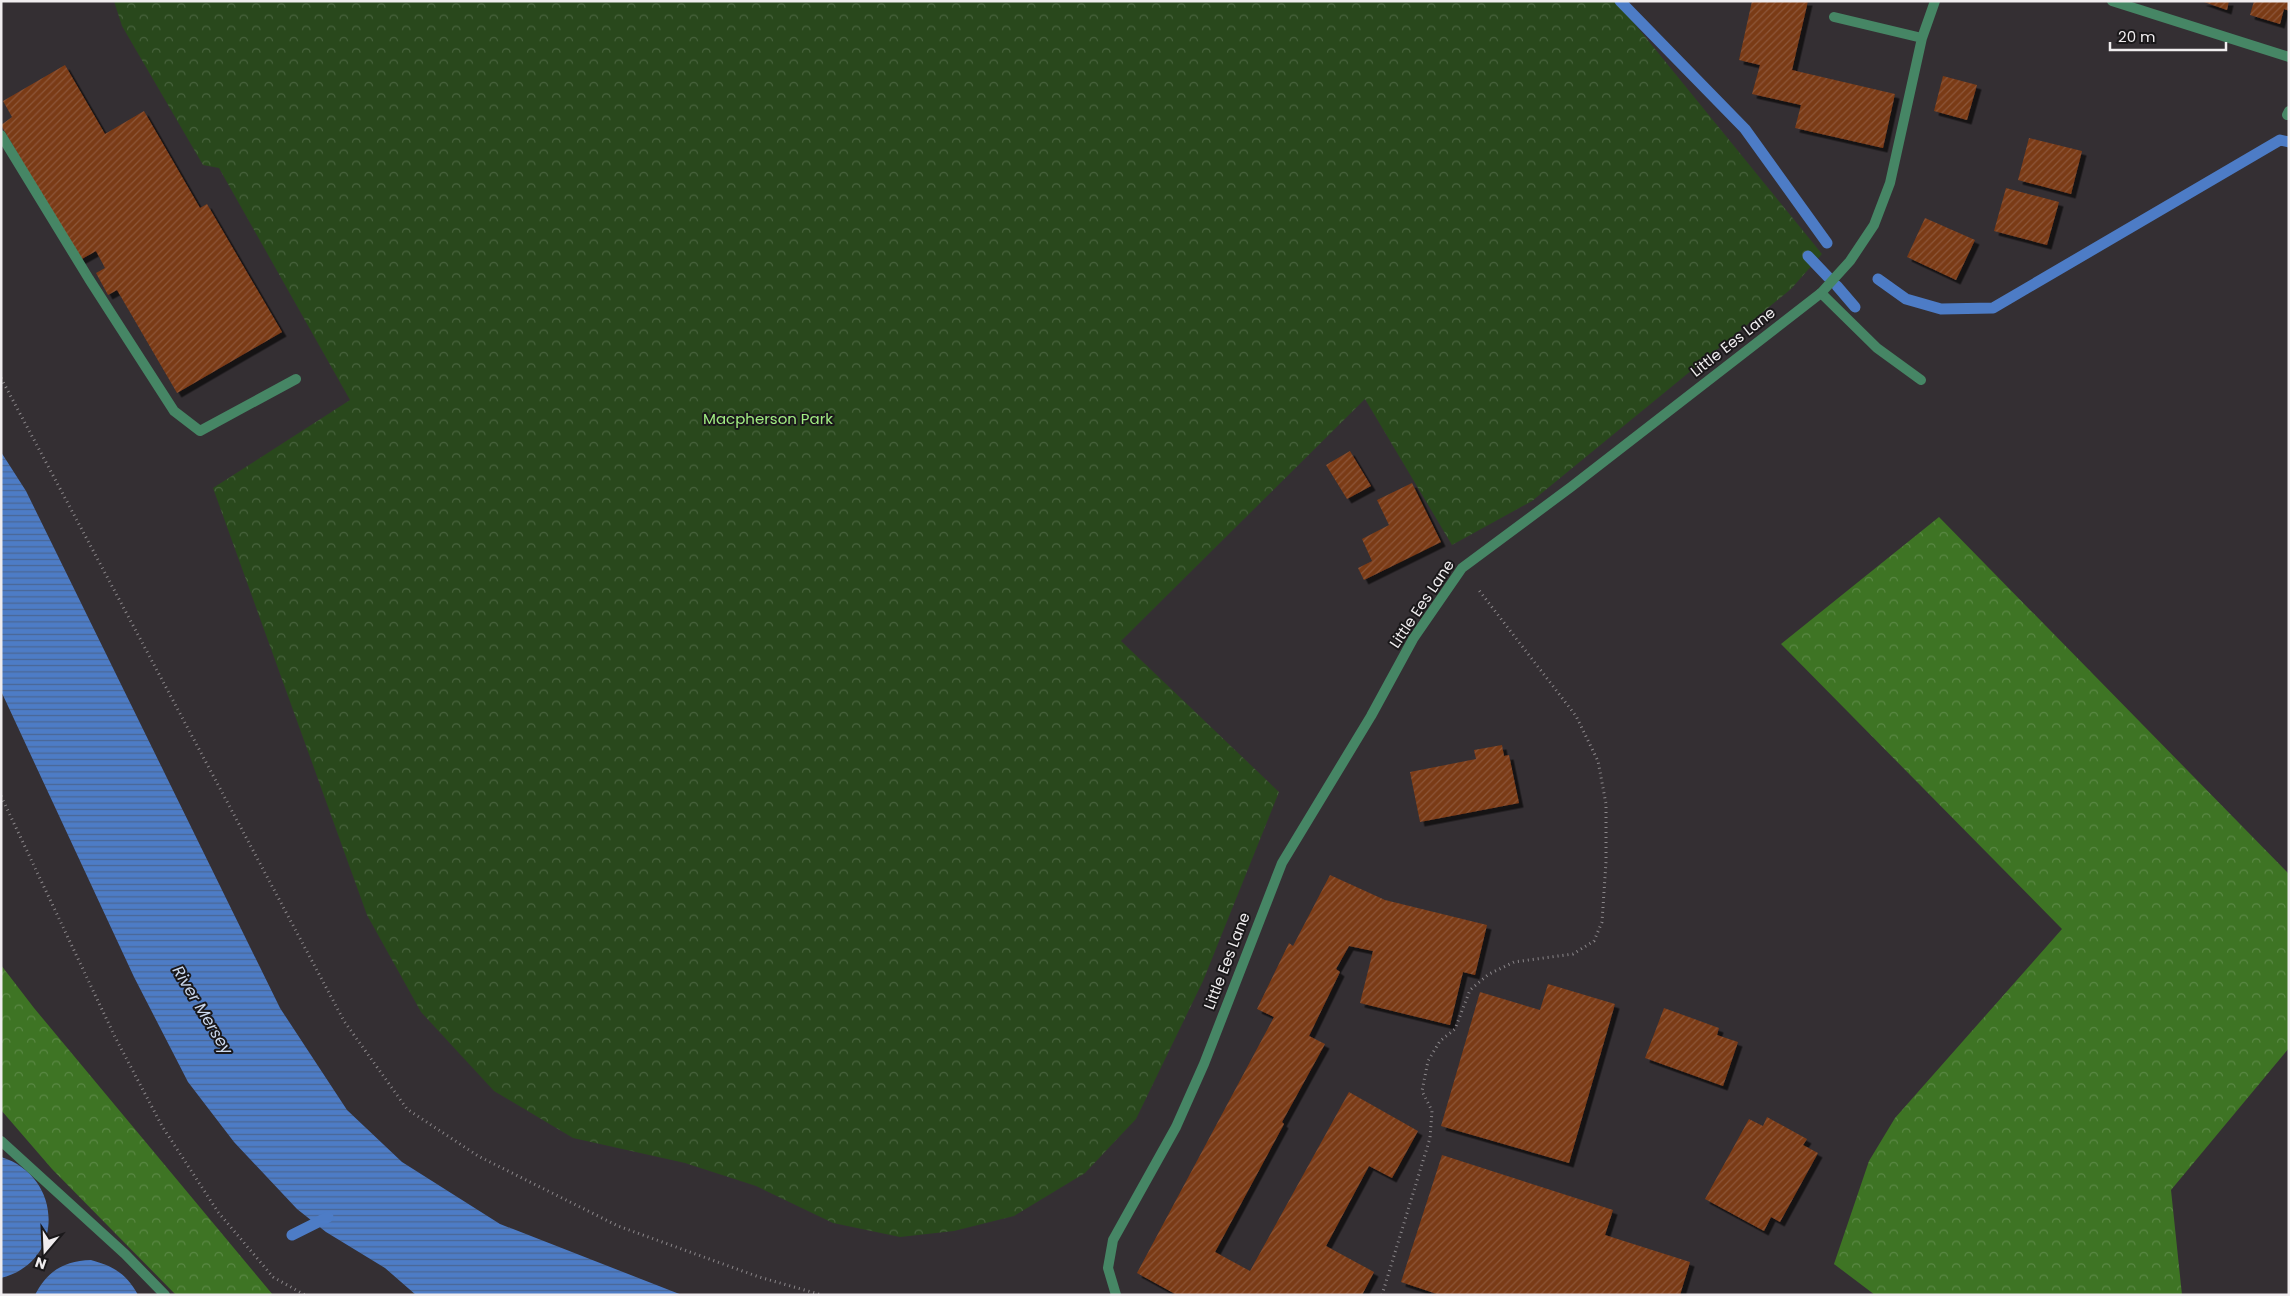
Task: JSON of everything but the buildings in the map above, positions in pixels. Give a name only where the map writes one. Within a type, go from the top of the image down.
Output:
[{"type":"street","name":"Little Ees Lane","points":[[1116,1295],[1108,1268],[1113,1240],[1176,1127],[1204,1064],[1240,967],[1282,863],[1371,716],[1413,639],[1462,568],[1579,481],[1821,293],[1850,261],[1874,225],[1890,183],[1922,38],[1935,1]]},
{"type":"street","points":[[2112,1],[2289,57]]},
{"type":"street","points":[[1834,16],[1922,38]]},
{"type":"street","points":[[1,135],[89,279],[174,411],[200,431],[296,379]]},
{"type":"street","points":[[1821,293],[1878,348],[1921,380]]},
{"type":"street","points":[[1,1141],[125,1254],[165,1295]]},
{"type":"path","points":[[1,378],[344,1021],[407,1110],[478,1156],[618,1226],[759,1277],[822,1295]]},
{"type":"path","points":[[1382,1295],[1430,1138],[1432,1111],[1422,1091],[1428,1061],[1440,1041],[1455,1030],[1470,990],[1489,974],[1514,962],[1573,954],[1594,941],[1602,922],[1606,862],[1606,804],[1598,761],[1576,716],[1462,568]]},
{"type":"path","points":[[1,796],[115,1037],[162,1126],[218,1212],[273,1276],[305,1295]]},
{"type":"green space","name":"Macpherson Park","points":[[114,1],[1616,1],[1822,254],[1791,289],[1532,501],[1452,545],[1365,399],[1121,641],[1279,792],[1203,981],[1136,1119],[1085,1173],[1014,1216],[954,1231],[900,1237],[833,1223],[756,1186],[685,1163],[573,1138],[494,1091],[421,1012],[367,915],[213,488],[350,400],[219,168],[203,165],[122,26]]},
{"type":"green space","points":[[1939,517],[2289,874],[2289,1048],[2171,1190],[2182,1295],[1875,1295],[1834,1264],[1869,1161],[1895,1118],[2062,929],[1781,644]]},
{"type":"green space","points":[[1,965],[34,1008],[273,1295],[176,1295],[52,1169],[1,1110]]},
{"type":"water","name":"River Mersey","points":[[1,452],[26,491],[280,1008],[347,1110],[402,1162],[500,1224],[682,1295],[416,1295],[385,1268],[326,1232],[297,1209],[234,1142],[188,1082],[134,977],[1,691]]},
{"type":"water","points":[[1,1157],[21,1167],[36,1182],[45,1199],[49,1219],[46,1238],[37,1255],[22,1269],[1,1278]]},
{"type":"water","points":[[91,1260],[119,1272],[138,1295],[35,1295],[45,1280],[57,1269],[65,1265]]},
{"type":"waterway","points":[[1620,1],[1745,129],[1827,243]]},
{"type":"waterway","points":[[1878,279],[1906,299],[1941,309],[1993,308],[2280,140],[2289,142]]},
{"type":"waterway","points":[[1808,256],[1828,277]]},
{"type":"waterway","points":[[1837,286],[1855,307]]},
{"type":"waterway","points":[[292,1235],[328,1217]]}]
